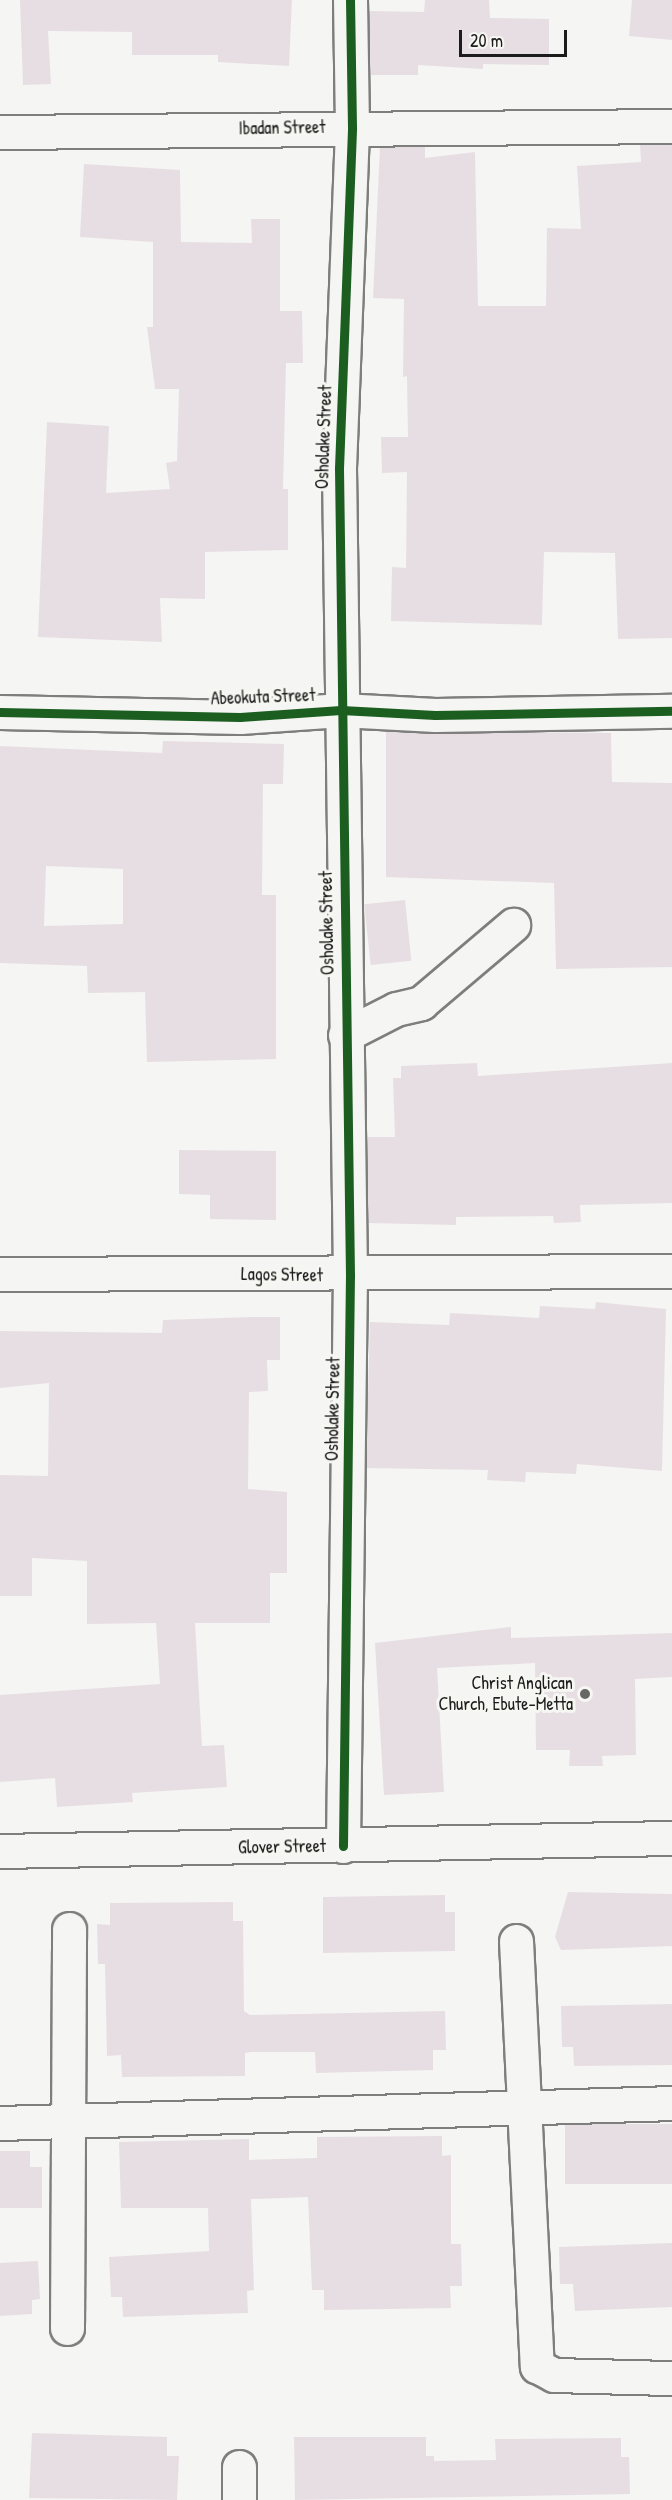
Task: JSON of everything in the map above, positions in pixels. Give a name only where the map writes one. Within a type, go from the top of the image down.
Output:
[{"type":"street","name":"Osholake Street","points":[[343,1846],[350,1276],[339,468],[352,127],[350,0]]},
{"type":"street","name":"Ibadan Street","points":[[0,132],[352,127],[672,126]]},
{"type":"street","name":"Abeokuta Street","points":[[0,712],[240,717],[341,710],[435,715],[672,711]]},
{"type":"street","points":[[345,1035],[396,1009],[421,1003],[513,925]]},
{"type":"street","name":"Lagos Street","points":[[0,1274],[350,1276],[672,1272]]},
{"type":"street","name":"Glover Street","points":[[0,1851],[672,1838]]},
{"type":"street","points":[[67,2328],[69,1929]]},
{"type":"street","points":[[516,1941],[537,2366],[554,2375],[672,2378]]},
{"type":"street","points":[[0,2124],[69,2124],[525,2106],[672,2103]]},
{"type":"street","points":[[239,2468],[239,2500]]},
{"type":"building","points":[[20,0],[292,0],[289,66],[218,62],[218,55],[132,55],[132,32],[48,31],[51,84],[23,85]]},
{"type":"building","points":[[425,0],[489,0],[490,18],[549,19],[549,65],[483,64],[483,69],[418,65],[418,75],[370,75],[369,11],[424,12]]},
{"type":"building","points":[[632,0],[672,0],[672,40],[629,36]]},
{"type":"building","points":[[640,145],[672,145],[672,638],[618,639],[615,553],[544,552],[542,625],[391,621],[392,567],[406,568],[407,472],[382,473],[381,437],[408,437],[407,376],[403,377],[404,299],[373,298],[380,147],[425,147],[425,158],[475,152],[478,306],[546,306],[547,228],[581,229],[577,166],[641,162]]},
{"type":"building","points":[[84,164],[180,170],[181,242],[252,243],[251,219],[280,219],[280,311],[302,311],[303,363],[286,363],[283,489],[288,489],[288,550],[205,552],[205,599],[160,598],[162,642],[38,637],[47,422],[109,426],[106,493],[170,489],[166,463],[177,461],[179,389],[155,389],[147,327],[153,327],[153,242],[80,237]]},
{"type":"building","points":[[386,731],[611,733],[612,782],[672,783],[672,967],[556,969],[554,883],[386,877]]},
{"type":"building","points":[[163,741],[284,744],[283,784],[263,784],[262,895],[276,895],[276,1059],[147,1062],[145,992],[88,993],[87,966],[0,963],[0,746],[162,753]],"holes":[[[46,866],[123,869],[123,924],[44,926]]]},
{"type":"building","points":[[405,900],[411,961],[371,965],[364,904]]},
{"type":"building","points":[[477,1063],[478,1076],[672,1063],[672,1203],[580,1205],[581,1222],[554,1223],[553,1216],[456,1217],[456,1225],[368,1223],[368,1137],[395,1137],[393,1078],[401,1078],[401,1066]]},
{"type":"building","points":[[179,1150],[276,1151],[276,1220],[210,1219],[210,1195],[179,1194]]},
{"type":"building","points":[[596,1302],[666,1309],[662,1471],[577,1464],[576,1474],[526,1472],[525,1482],[487,1480],[488,1470],[366,1468],[370,1322],[449,1325],[450,1313],[539,1318],[540,1306],[595,1309]]},
{"type":"building","points":[[280,1317],[280,1360],[267,1360],[268,1391],[249,1392],[248,1489],[287,1492],[287,1573],[270,1573],[270,1623],[195,1623],[202,1746],[224,1745],[227,1787],[132,1793],[133,1802],[57,1807],[55,1778],[0,1782],[0,1695],[160,1684],[156,1623],[87,1624],[87,1561],[32,1558],[32,1596],[0,1596],[0,1475],[48,1476],[49,1383],[0,1388],[0,1331],[162,1333],[163,1320]]},
{"type":"building","points":[[511,1627],[511,1638],[672,1633],[672,1677],[635,1679],[636,1755],[602,1756],[603,1766],[569,1766],[570,1750],[536,1750],[535,1663],[437,1668],[444,1792],[384,1795],[375,1643]]},
{"type":"building","points":[[568,1892],[672,1894],[672,1946],[561,1950],[555,1937]]},
{"type":"building","points":[[445,1895],[445,1912],[455,1912],[455,1951],[323,1953],[323,1897]]},
{"type":"building","points":[[233,1902],[233,1921],[243,1921],[244,2011],[250,2015],[445,2011],[446,2050],[433,2050],[433,2070],[316,2073],[315,2052],[251,2052],[245,2053],[245,2076],[122,2077],[121,2055],[107,2056],[105,1964],[98,1964],[97,1924],[110,1925],[110,1903]]},
{"type":"building","points":[[672,2004],[672,2065],[574,2066],[573,2047],[562,2047],[561,2006]]},
{"type":"building","points":[[565,2124],[672,2124],[672,2184],[565,2184]]},
{"type":"building","points":[[442,2136],[442,2156],[451,2155],[451,2244],[461,2244],[462,2286],[450,2286],[451,2308],[324,2310],[324,2290],[312,2290],[308,2197],[251,2199],[254,2290],[247,2291],[248,2313],[123,2317],[122,2297],[111,2297],[109,2257],[209,2251],[208,2208],[121,2208],[119,2142],[249,2139],[249,2160],[317,2158],[317,2137]]},
{"type":"building","points":[[0,2151],[30,2151],[30,2167],[42,2167],[42,2208],[0,2208]]},
{"type":"building","points":[[672,2243],[672,2307],[575,2311],[573,2284],[560,2284],[559,2247]]},
{"type":"building","points":[[38,2261],[40,2299],[32,2300],[32,2314],[0,2316],[0,2263]]},
{"type":"building","points":[[32,2433],[167,2437],[167,2456],[179,2456],[177,2500],[29,2498]]},
{"type":"building","points":[[294,2437],[426,2437],[426,2456],[434,2456],[434,2461],[496,2460],[495,2439],[621,2438],[621,2457],[629,2457],[630,2494],[295,2500]]},
{"type":"cycle path","points":[[343,1846],[350,1276],[339,468],[352,127],[350,0]]},
{"type":"cycle path","points":[[0,712],[240,717],[341,710],[435,715],[672,711]]},
{"type":"place","name":"Christ Anglican Church, Ebute-Metta","points":[[585,1694]]}]
